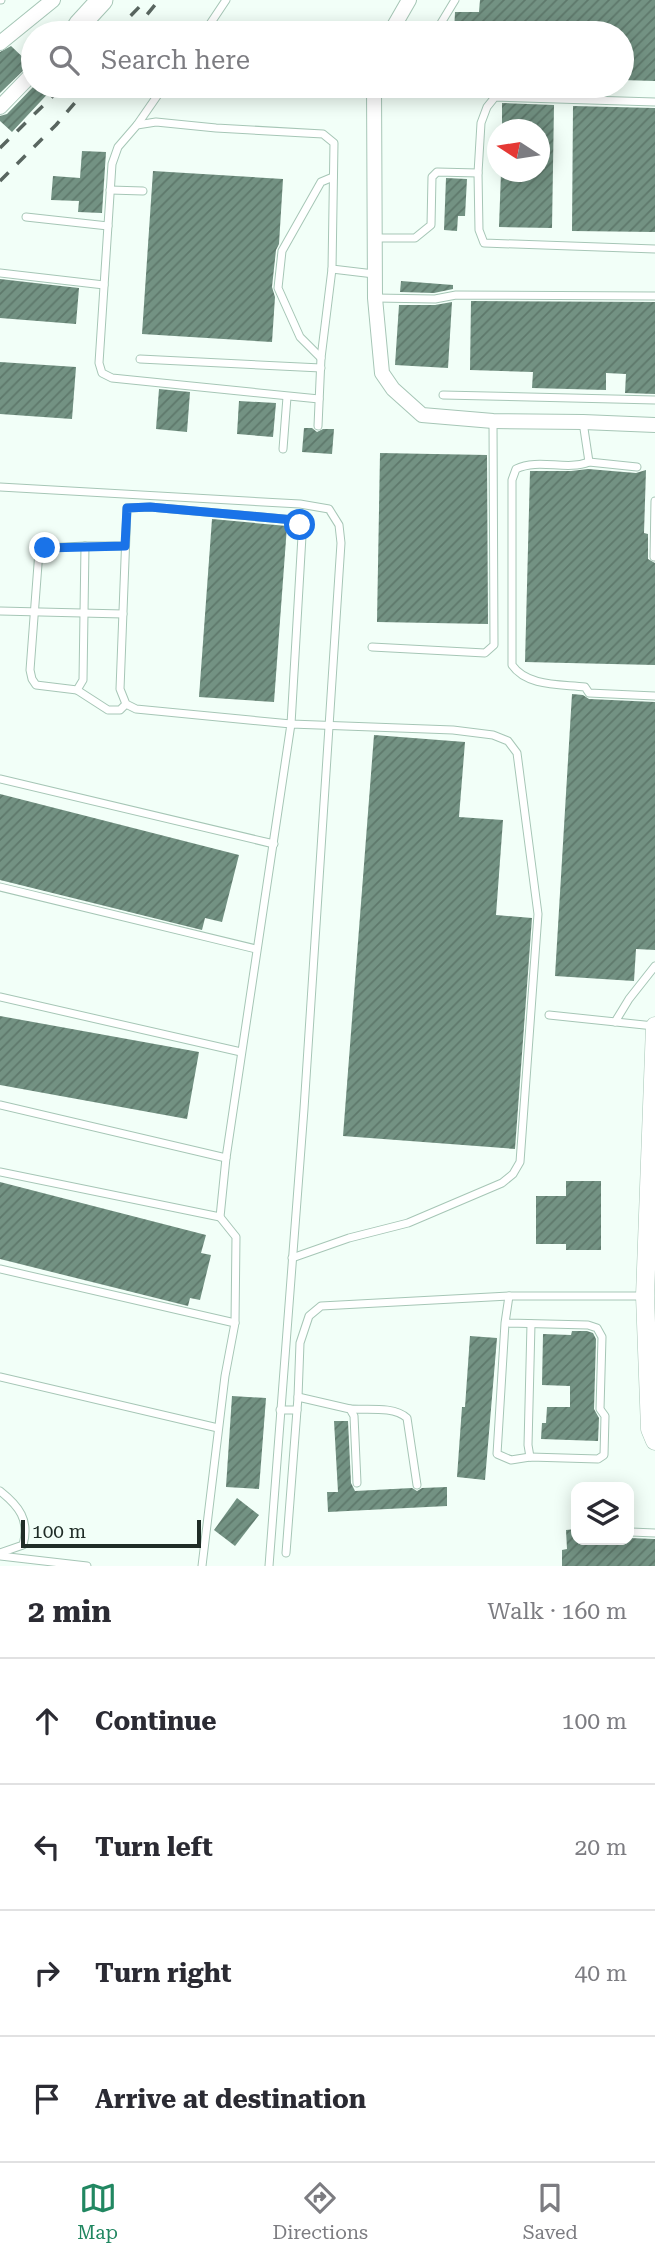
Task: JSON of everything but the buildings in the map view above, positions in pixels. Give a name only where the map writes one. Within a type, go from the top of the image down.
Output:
[{"type":"main road","points":[[82,21],[102,0]]},
{"type":"street","points":[[27,21],[53,0]]},
{"type":"street","points":[[397,21],[409,0]]},
{"type":"street","points":[[0,43],[21,26]]},
{"type":"street","points":[[0,107],[21,86]]},
{"type":"street","points":[[374,98],[375,298],[382,373],[393,389],[422,415],[493,421],[655,425]]},
{"type":"street","points":[[655,1026],[645,1296],[650,1429],[655,1441]]},
{"type":"lane","points":[[212,21],[226,0]]},
{"type":"lane","points":[[442,21],[455,0]]},
{"type":"lane","points":[[156,98],[118,146],[112,164],[99,363],[103,373],[112,378],[319,399]]},
{"type":"lane","points":[[494,98],[487,107],[481,124],[479,230],[484,243],[655,249]]},
{"type":"lane","points":[[527,98],[655,102]]},
{"type":"lane","points":[[137,125],[156,122],[323,134],[334,143],[332,269],[321,358],[318,426]]},
{"type":"lane","points":[[374,238],[415,238],[431,225],[432,177],[438,172],[478,173]]},
{"type":"lane","points":[[321,358],[300,337],[278,288],[282,251],[321,182],[333,177]]},
{"type":"lane","points":[[110,190],[143,191]]},
{"type":"lane","points":[[26,217],[108,226]]},
{"type":"lane","points":[[332,269],[374,274]]},
{"type":"lane","points":[[0,273],[104,285]]},
{"type":"lane","points":[[375,298],[435,299],[456,295],[655,296]]},
{"type":"lane","points":[[140,359],[321,368]]},
{"type":"lane","points":[[443,395],[655,400]]},
{"type":"lane","points":[[283,449],[287,397]]},
{"type":"lane","points":[[372,647],[485,653],[494,645],[493,421]]},
{"type":"lane","points":[[583,422],[589,463]]},
{"type":"lane","points":[[637,467],[589,463],[581,466],[527,464],[516,469],[513,480],[512,665],[518,674],[529,680],[585,687],[589,693],[655,696]]},
{"type":"lane","points":[[0,487],[300,504],[329,509],[339,525],[341,543],[269,1566]]},
{"type":"lane","points":[[654,557],[655,501]]},
{"type":"lane","points":[[220,1217],[241,1052],[291,724],[302,536],[300,525],[294,520],[150,507],[127,508],[120,689],[126,704],[136,709],[291,724],[453,730],[493,735],[508,741],[517,753],[538,914],[520,1162],[513,1174],[502,1183],[408,1223],[349,1238],[292,1258]]},
{"type":"lane","points":[[77,690],[83,680],[85,546]]},
{"type":"lane","points":[[125,546],[45,548],[39,551],[30,670],[36,685],[77,690],[108,710],[120,710],[126,704]]},
{"type":"lane","points":[[0,611],[123,614]]},
{"type":"lane","points":[[0,779],[274,844]]},
{"type":"lane","points":[[0,887],[256,949]]},
{"type":"lane","points":[[615,1022],[655,966]]},
{"type":"lane","points":[[0,997],[241,1052]]},
{"type":"lane","points":[[548,1015],[655,1026]]},
{"type":"lane","points":[[0,1105],[226,1157]]},
{"type":"lane","points":[[0,1172],[220,1217],[236,1237],[235,1323],[225,1376],[202,1566]]},
{"type":"lane","points":[[0,1269],[235,1323]]},
{"type":"lane","points":[[286,1553],[300,1343],[309,1316],[321,1306],[509,1296],[645,1296]]},
{"type":"lane","points":[[505,1323],[588,1325],[597,1328],[602,1337],[600,1409],[605,1416],[604,1455],[598,1459],[530,1457],[511,1460],[497,1454],[505,1323],[509,1296]]},
{"type":"lane","points":[[530,1457],[531,1324]]},
{"type":"lane","points":[[0,1377],[218,1428]]},
{"type":"lane","points":[[298,1397],[350,1409],[402,1414],[407,1418],[417,1485]]},
{"type":"lane","points":[[350,1409],[354,1416],[357,1483]]},
{"type":"lane","points":[[280,1410],[296,1410]]},
{"type":"lane","points":[[0,1491],[19,1507],[27,1531],[23,1545],[0,1554]]},
{"type":"lane","points":[[634,1532],[655,1533]]},
{"type":"lane","points":[[0,1554],[87,1566]]},
{"type":"railway","points":[[126,21],[146,0]]},
{"type":"railway","points":[[142,21],[159,0]]},
{"type":"railway","points":[[0,148],[51,98]]},
{"type":"railway","points":[[0,181],[79,98]]},
{"type":"route","points":[[45,548],[125,546],[127,508],[150,507],[294,520],[300,525]]}]
